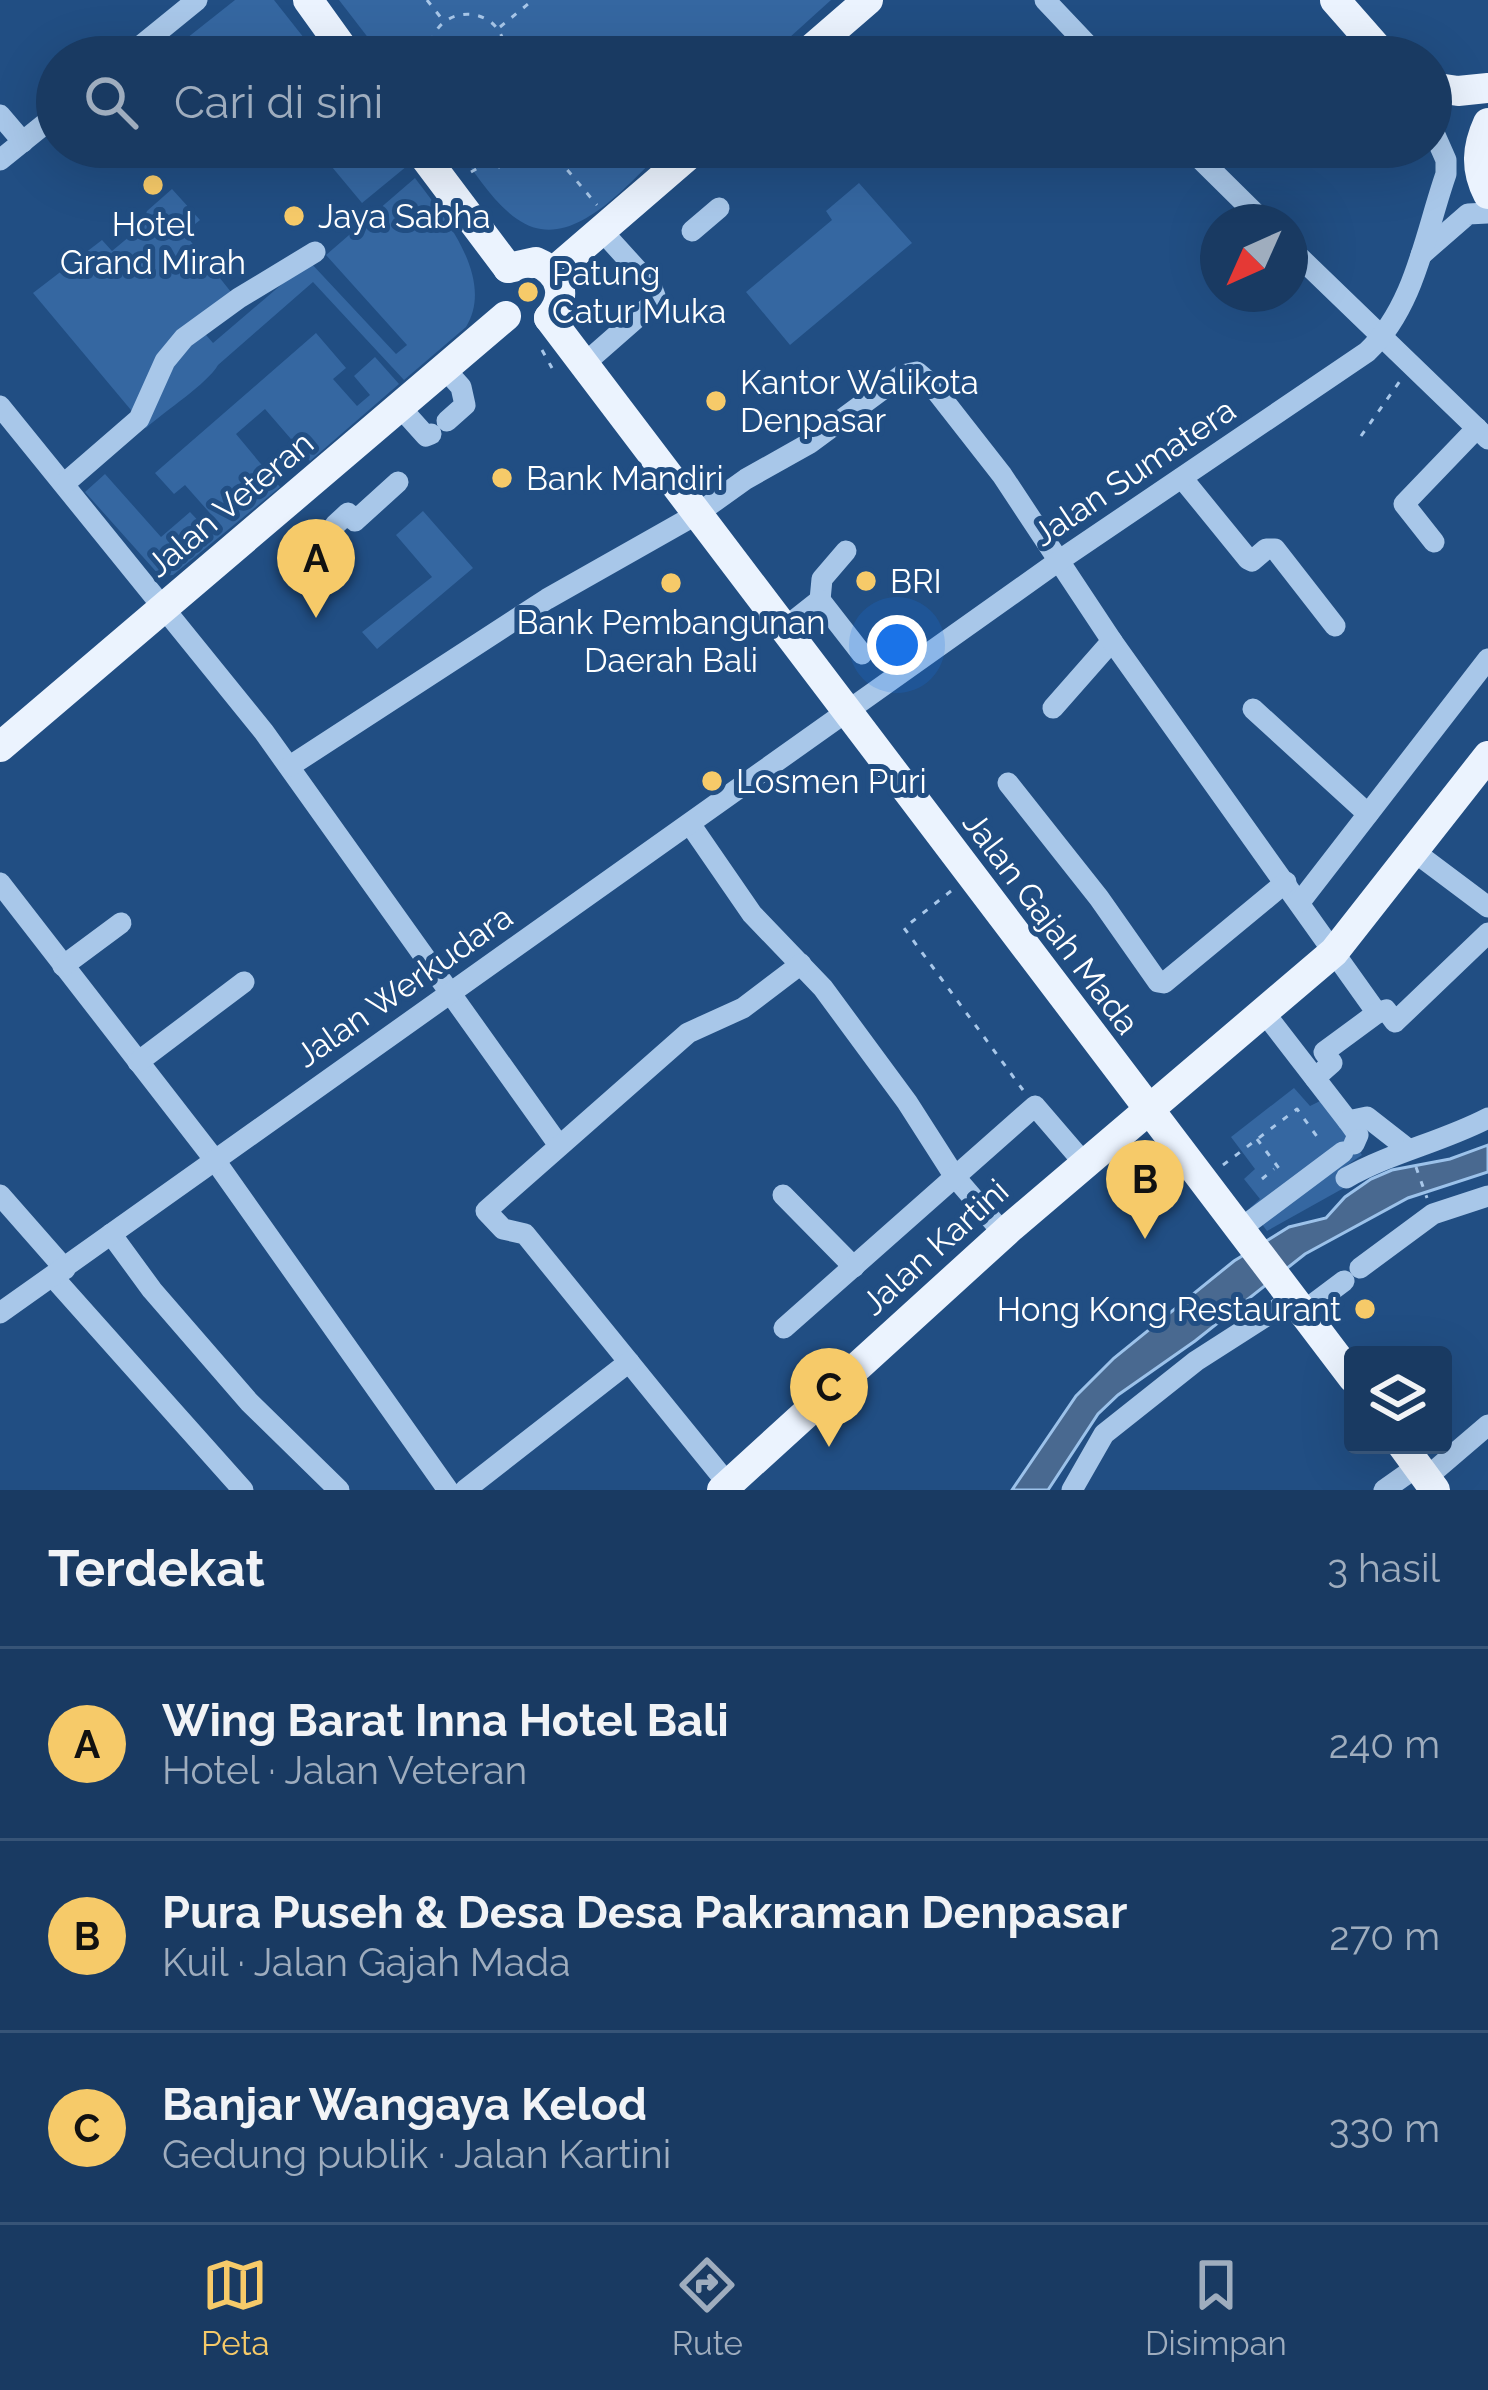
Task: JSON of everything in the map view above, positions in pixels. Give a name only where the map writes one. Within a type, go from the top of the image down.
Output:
[{"type":"main road","points":[[308,0],[335,36]]},
{"type":"main road","points":[[826,36],[868,0]]},
{"type":"main road","points":[[1340,2],[1368,36]]},
{"type":"main road","points":[[1452,90],[1488,88]]},
{"type":"main road","points":[[1488,123],[1478,154],[1488,194]]},
{"type":"main road","points":[[433,168],[508,268]]},
{"type":"main road","points":[[553,272],[601,220],[670,168]]},
{"type":"main road","points":[[526,261],[553,272],[560,301],[549,318],[532,325],[506,316],[496,297],[508,268],[526,261]]},
{"type":"main road","name":"Jalan Veteran","points":[[0,747],[506,316]]},
{"type":"main road","name":"Jalan Gajah Mada","points":[[549,318],[1344,1366]]},
{"type":"main road","name":"Jalan Kartini","points":[[725,1487],[1084,1163],[1334,952],[1488,756]]},
{"type":"street","points":[[153,36],[197,0]]},
{"type":"street","points":[[1045,0],[1079,36]]},
{"type":"street","points":[[0,116],[22,142]]},
{"type":"street","points":[[0,160],[36,131]]},
{"type":"street","points":[[1209,168],[1246,204]]},
{"type":"street","name":"Jalan Sumatera","points":[[846,712],[1060,560],[1320,387],[1383,338],[1400,309],[1420,255],[1445,168]]},
{"type":"street","points":[[692,231],[719,208]]},
{"type":"street","name":"Jalan Sumatera","points":[[1420,255],[1462,218],[1488,213]]},
{"type":"street","points":[[584,364],[649,307],[655,296],[601,220]]},
{"type":"street","points":[[64,484],[139,419],[166,361],[184,338],[314,252]]},
{"type":"street","points":[[1308,265],[1482,433],[1404,505],[1434,542]]},
{"type":"street","points":[[399,406],[425,436],[439,428],[465,405],[465,397],[444,368]]},
{"type":"street","points":[[290,766],[547,599],[810,443],[911,370],[931,383],[1060,560],[1112,641],[1377,1013]]},
{"type":"street","points":[[3,417],[64,484],[290,766],[558,1144]]},
{"type":"street","points":[[1182,478],[1248,559],[1275,549],[1335,626]]},
{"type":"street","points":[[335,525],[348,513],[355,520],[398,482]]},
{"type":"street","points":[[782,630],[814,604],[826,572],[846,551]]},
{"type":"street","points":[[814,604],[862,654]]},
{"type":"street","points":[[1053,708],[1112,641]]},
{"type":"street","points":[[1300,902],[1488,659]]},
{"type":"street","points":[[1253,709],[1368,814]]},
{"type":"street","name":"Jalan Werkudara","points":[[0,1313],[846,712]]},
{"type":"street","points":[[1008,783],[1162,984],[1286,882]]},
{"type":"street","points":[[690,824],[752,914],[801,964],[907,1102],[955,1178],[1004,1234]]},
{"type":"street","points":[[1412,850],[1488,907]]},
{"type":"street","points":[[0,884],[214,1159],[448,1490]]},
{"type":"street","points":[[63,966],[122,923]]},
{"type":"street","points":[[1315,1078],[1332,1063],[1324,1052],[1377,1013],[1386,1010],[1395,1022],[1488,933]]},
{"type":"street","points":[[725,1487],[525,1234],[502,1229],[486,1213],[558,1144],[688,1033],[743,1009],[801,964]]},
{"type":"street","points":[[138,1061],[244,982]]},
{"type":"street","points":[[1247,1237],[1358,1135],[1263,1011]]},
{"type":"street","points":[[784,1328],[1035,1106],[1084,1163]]},
{"type":"street","points":[[1348,1121],[1367,1117],[1411,1156]]},
{"type":"street","points":[[1346,1178],[1411,1156],[1488,1118]]},
{"type":"street","points":[[0,1195],[59,1273],[243,1490]]},
{"type":"street","points":[[783,1195],[854,1267]]},
{"type":"street","points":[[1072,1490],[1104,1434],[1196,1360],[1296,1300],[1352,1274],[1433,1214],[1488,1196]]},
{"type":"street","points":[[111,1234],[152,1290],[249,1402],[339,1490]]},
{"type":"street","points":[[465,1490],[629,1362]]},
{"type":"street","points":[[1384,1490],[1488,1426]]},
{"type":"path","points":[[427,0],[443,20]]},
{"type":"path","points":[[499,28],[533,0]]},
{"type":"path","points":[[432,36],[443,20],[459,13],[477,13],[499,28],[501,36]]},
{"type":"path","points":[[471,172],[478,168]]},
{"type":"path","points":[[563,168],[601,220]]},
{"type":"path","points":[[1361,436],[1411,365]]},
{"type":"path","points":[[970,876],[904,928],[1035,1106]]},
{"type":"path","points":[[1202,1180],[1297,1108],[1340,1147]]},
{"type":"path","points":[[1257,1139],[1283,1174]]},
{"type":"path","points":[[1411,1156],[1429,1203]]},
{"type":"path","points":[[1262,1179],[1277,1166]]},
{"type":"shaded area","points":[[235,0],[274,0],[302,36],[190,36]]},
{"type":"shaded area","points":[[339,0],[831,0],[791,36],[367,36]]},
{"type":"shaded area","points":[[333,168],[405,168],[362,203]]},
{"type":"shaded area","points":[[471,168],[646,168],[599,210],[558,229],[538,228],[517,219]]},
{"type":"shaded area","points":[[415,178],[462,248],[475,288],[474,308],[466,327],[404,380],[313,282],[146,428],[33,293],[102,240],[112,251],[142,226],[147,211],[172,189],[200,220],[184,233],[231,292],[200,328],[213,343],[309,261],[396,354],[407,345],[326,255]]},
{"type":"shaded area","points":[[859,183],[912,243],[790,345],[746,292],[832,220],[826,211]]},
{"type":"shaded area","points":[[316,333],[346,368],[333,379],[357,406],[370,395],[354,376],[375,357],[399,384],[310,461],[265,409],[236,434],[280,487],[173,575],[160,576],[85,492],[105,474],[161,537],[190,512],[207,530],[216,520],[185,485],[174,494],[155,473]]},
{"type":"shaded area","points":[[423,511],[473,568],[377,649],[362,632],[432,577],[396,535]]},
{"type":"shaded area","points":[[1294,1088],[1310,1106],[1322,1100],[1362,1155],[1340,1170],[1351,1184],[1267,1231],[1250,1208],[1260,1199],[1244,1179],[1255,1169],[1231,1137]]},
{"type":"shaded area","points":[[1488,1145],[1488,1172],[1408,1198],[1305,1254],[1118,1395],[1098,1414],[1048,1490],[1012,1490],[1076,1396],[1114,1358],[1234,1261],[1289,1227],[1326,1218],[1371,1179]]},
{"type":"place","name":"Hotel Grand Mirah","points":[[153,185]]},
{"type":"place","name":"Jaya Sabha","points":[[294,216]]},
{"type":"place","name":"Patung Catur Muka","points":[[528,292]]},
{"type":"place","name":"Kantor Walikota Denpasar","points":[[716,401]]},
{"type":"place","name":"Bank Mandiri","points":[[502,478]]},
{"type":"place","name":"BRI","points":[[866,581]]},
{"type":"place","name":"Bank Pembangunan Daerah Bali","points":[[671,583]]},
{"type":"place","name":"Wing Barat Inna Hotel Bali","points":[[316,618]]},
{"type":"place","name":"Losmen Puri","points":[[712,781]]},
{"type":"place","name":"Pura Puseh & Desa Desa Pakraman Denpasar","points":[[1145,1239]]},
{"type":"place","name":"Hong Kong Restaurant","points":[[1365,1309]]},
{"type":"place","name":"Banjar Wangaya Kelod","points":[[829,1447]]}]
